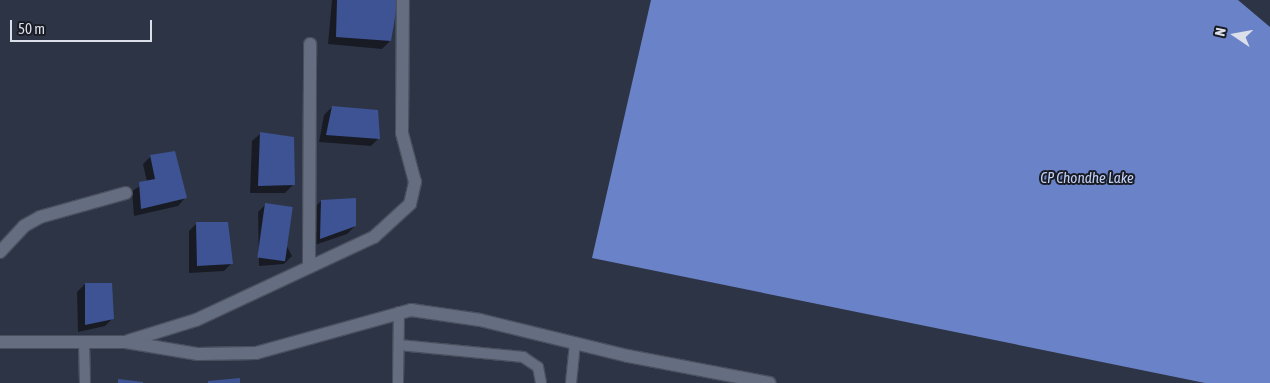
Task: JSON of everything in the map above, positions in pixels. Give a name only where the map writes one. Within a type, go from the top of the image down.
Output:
[{"type":"street","points":[[126,342],[196,320],[309,264],[374,236],[410,204],[414,182],[402,133],[403,0]]},
{"type":"street","points":[[309,264],[310,44]]},
{"type":"street","points":[[0,252],[24,226],[40,217],[126,193]]},
{"type":"street","points":[[0,342],[126,342],[198,354],[256,353],[318,339],[399,312],[480,320],[574,343],[769,383]]},
{"type":"lane","points":[[398,383],[399,312]]},
{"type":"lane","points":[[84,342],[85,383]]},
{"type":"lane","points":[[571,383],[574,343]]},
{"type":"lane","points":[[399,345],[522,357],[538,367],[541,383]]},
{"type":"water","name":"CP Chondhe Lake","points":[[651,0],[1238,0],[1270,27],[1270,383],[1205,383],[592,258]]},
{"type":"building","points":[[337,0],[398,0],[391,41],[336,37]]},
{"type":"building","points":[[332,106],[378,110],[380,139],[326,135]]},
{"type":"building","points":[[260,132],[294,137],[295,185],[258,186]]},
{"type":"building","points":[[175,151],[187,198],[141,209],[139,182],[155,179],[150,155]]},
{"type":"building","points":[[356,198],[356,226],[320,239],[321,200]]},
{"type":"building","points":[[265,203],[293,207],[285,261],[257,257]]},
{"type":"building","points":[[196,222],[228,222],[233,264],[197,266]]},
{"type":"building","points":[[85,283],[112,283],[114,319],[85,325]]},
{"type":"building","points":[[240,378],[240,383],[208,383],[208,381]]},
{"type":"building","points":[[118,379],[143,382],[143,383],[118,383]]}]
